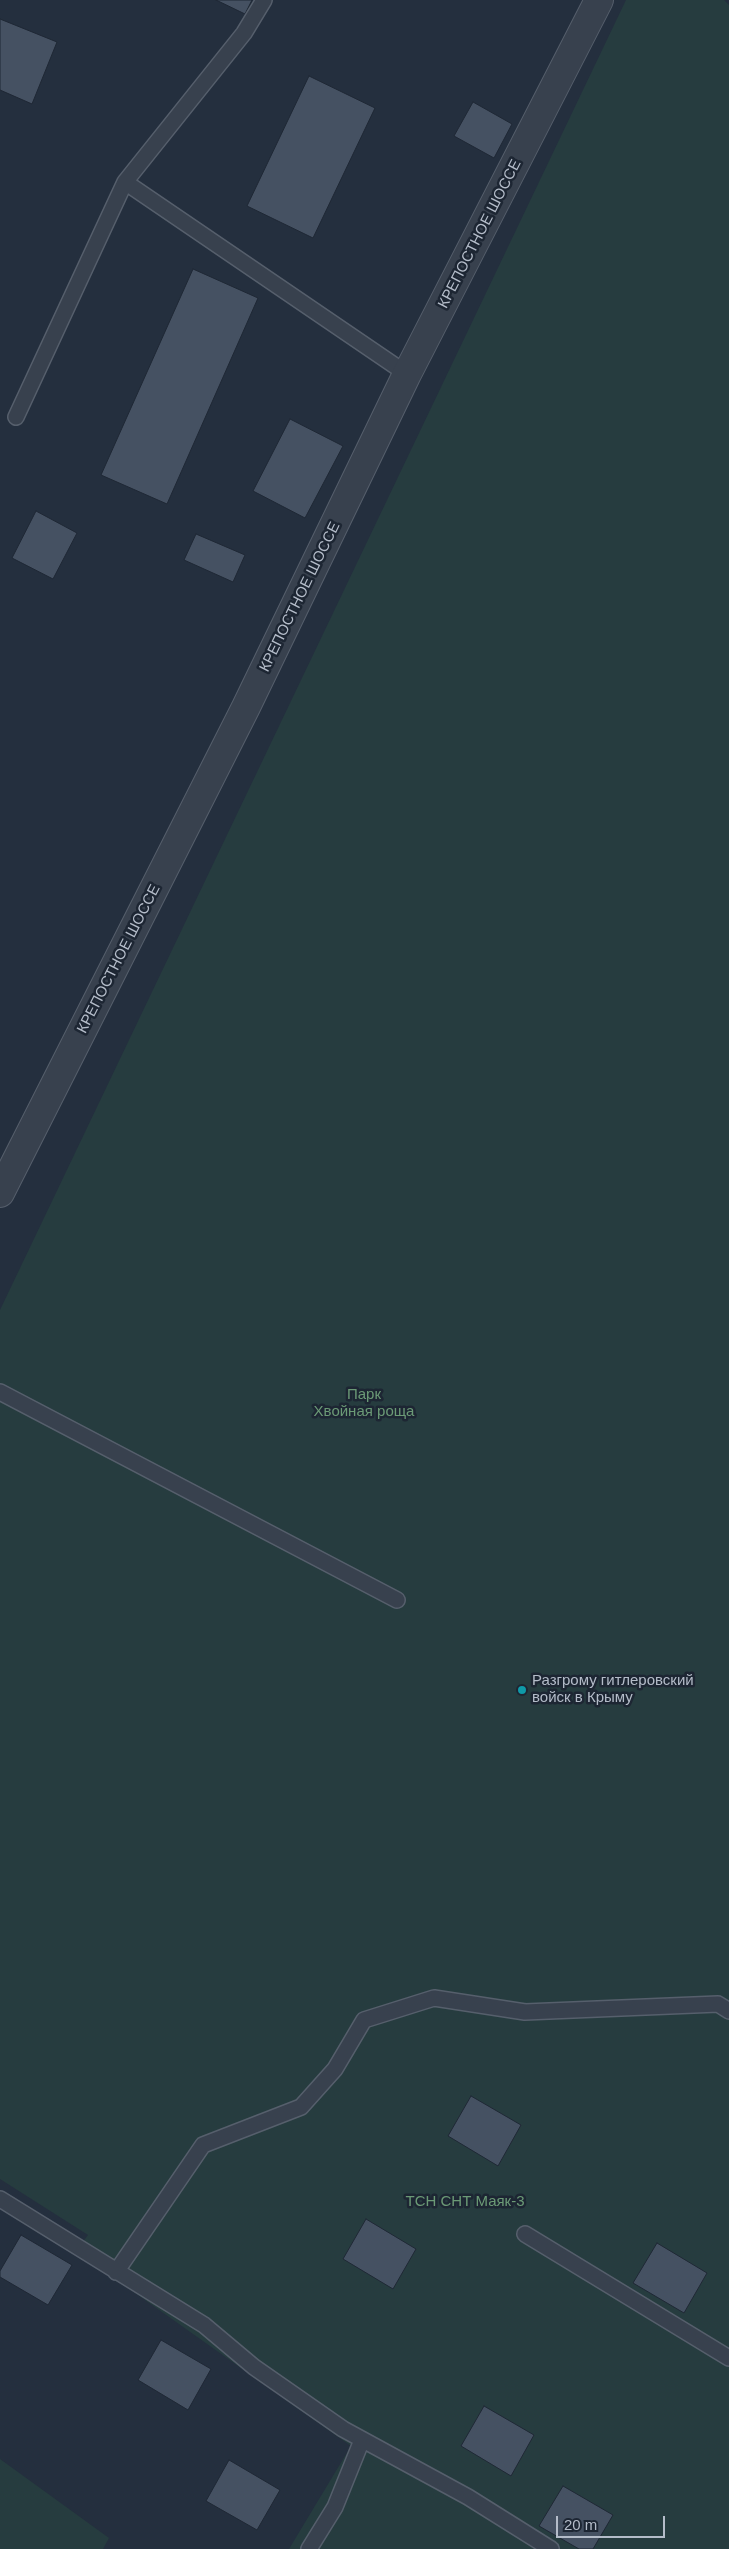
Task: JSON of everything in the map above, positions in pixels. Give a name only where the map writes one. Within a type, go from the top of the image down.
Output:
[{"type":"street","name":"КРЕПОСТНОЕ ШОССЕ","points":[[0,1193],[246,707],[407,374],[600,0]]},
{"type":"lane","points":[[16,417],[125,182],[244,33],[264,0]]},
{"type":"lane","points":[[125,182],[407,374]]},
{"type":"lane","points":[[0,1392],[397,1600]]},
{"type":"lane","points":[[116,2272],[203,2145],[301,2107],[335,2069],[364,2020],[434,1998],[525,2012],[718,2004],[729,2011]]},
{"type":"lane","points":[[0,2199],[204,2325],[254,2367],[344,2429],[468,2497],[550,2549]]},
{"type":"lane","points":[[525,2234],[729,2358]]},
{"type":"lane","points":[[309,2549],[335,2507],[362,2440]]},
{"type":"green space","name":"Парк Хвойная роща","points":[[626,0],[724,0],[729,5],[729,2549],[289,2549],[351,2446],[76,2251],[88,2235],[0,2179],[0,1310]]},
{"type":"green space","points":[[0,2459],[109,2538],[103,2549],[0,2549]]},
{"type":"building","points":[[216,0],[252,0],[245,14]]},
{"type":"building","points":[[0,19],[57,42],[32,104],[0,90]]},
{"type":"building","points":[[309,76],[375,108],[313,238],[247,206]]},
{"type":"building","points":[[473,102],[512,124],[494,158],[454,136]]},
{"type":"building","points":[[193,269],[258,298],[167,504],[101,475]]},
{"type":"building","points":[[290,419],[343,446],[305,518],[253,491]]},
{"type":"building","points":[[36,511],[77,533],[53,579],[12,558]]},
{"type":"building","points":[[196,534],[245,555],[233,582],[184,560]]},
{"type":"building","points":[[471,2096],[521,2125],[498,2166],[448,2136]]},
{"type":"building","points":[[366,2219],[416,2249],[393,2289],[343,2259]]},
{"type":"building","points":[[21,2235],[72,2265],[48,2305],[0,2277],[0,2271]]},
{"type":"building","points":[[657,2243],[707,2273],[684,2313],[633,2283]]},
{"type":"building","points":[[161,2340],[211,2369],[188,2410],[138,2380]]},
{"type":"building","points":[[484,2406],[534,2435],[511,2476],[461,2446]]},
{"type":"building","points":[[229,2460],[280,2490],[257,2530],[206,2501]]},
{"type":"building","points":[[563,2486],[613,2515],[593,2549],[579,2549],[539,2526]]},
{"type":"place","name":"Разгрому гитлеровский войск в Крыму","points":[[522,1690]]},
{"type":"park label","name":"ТСН СНТ Маяк-3","points":[[465,2202]]}]
